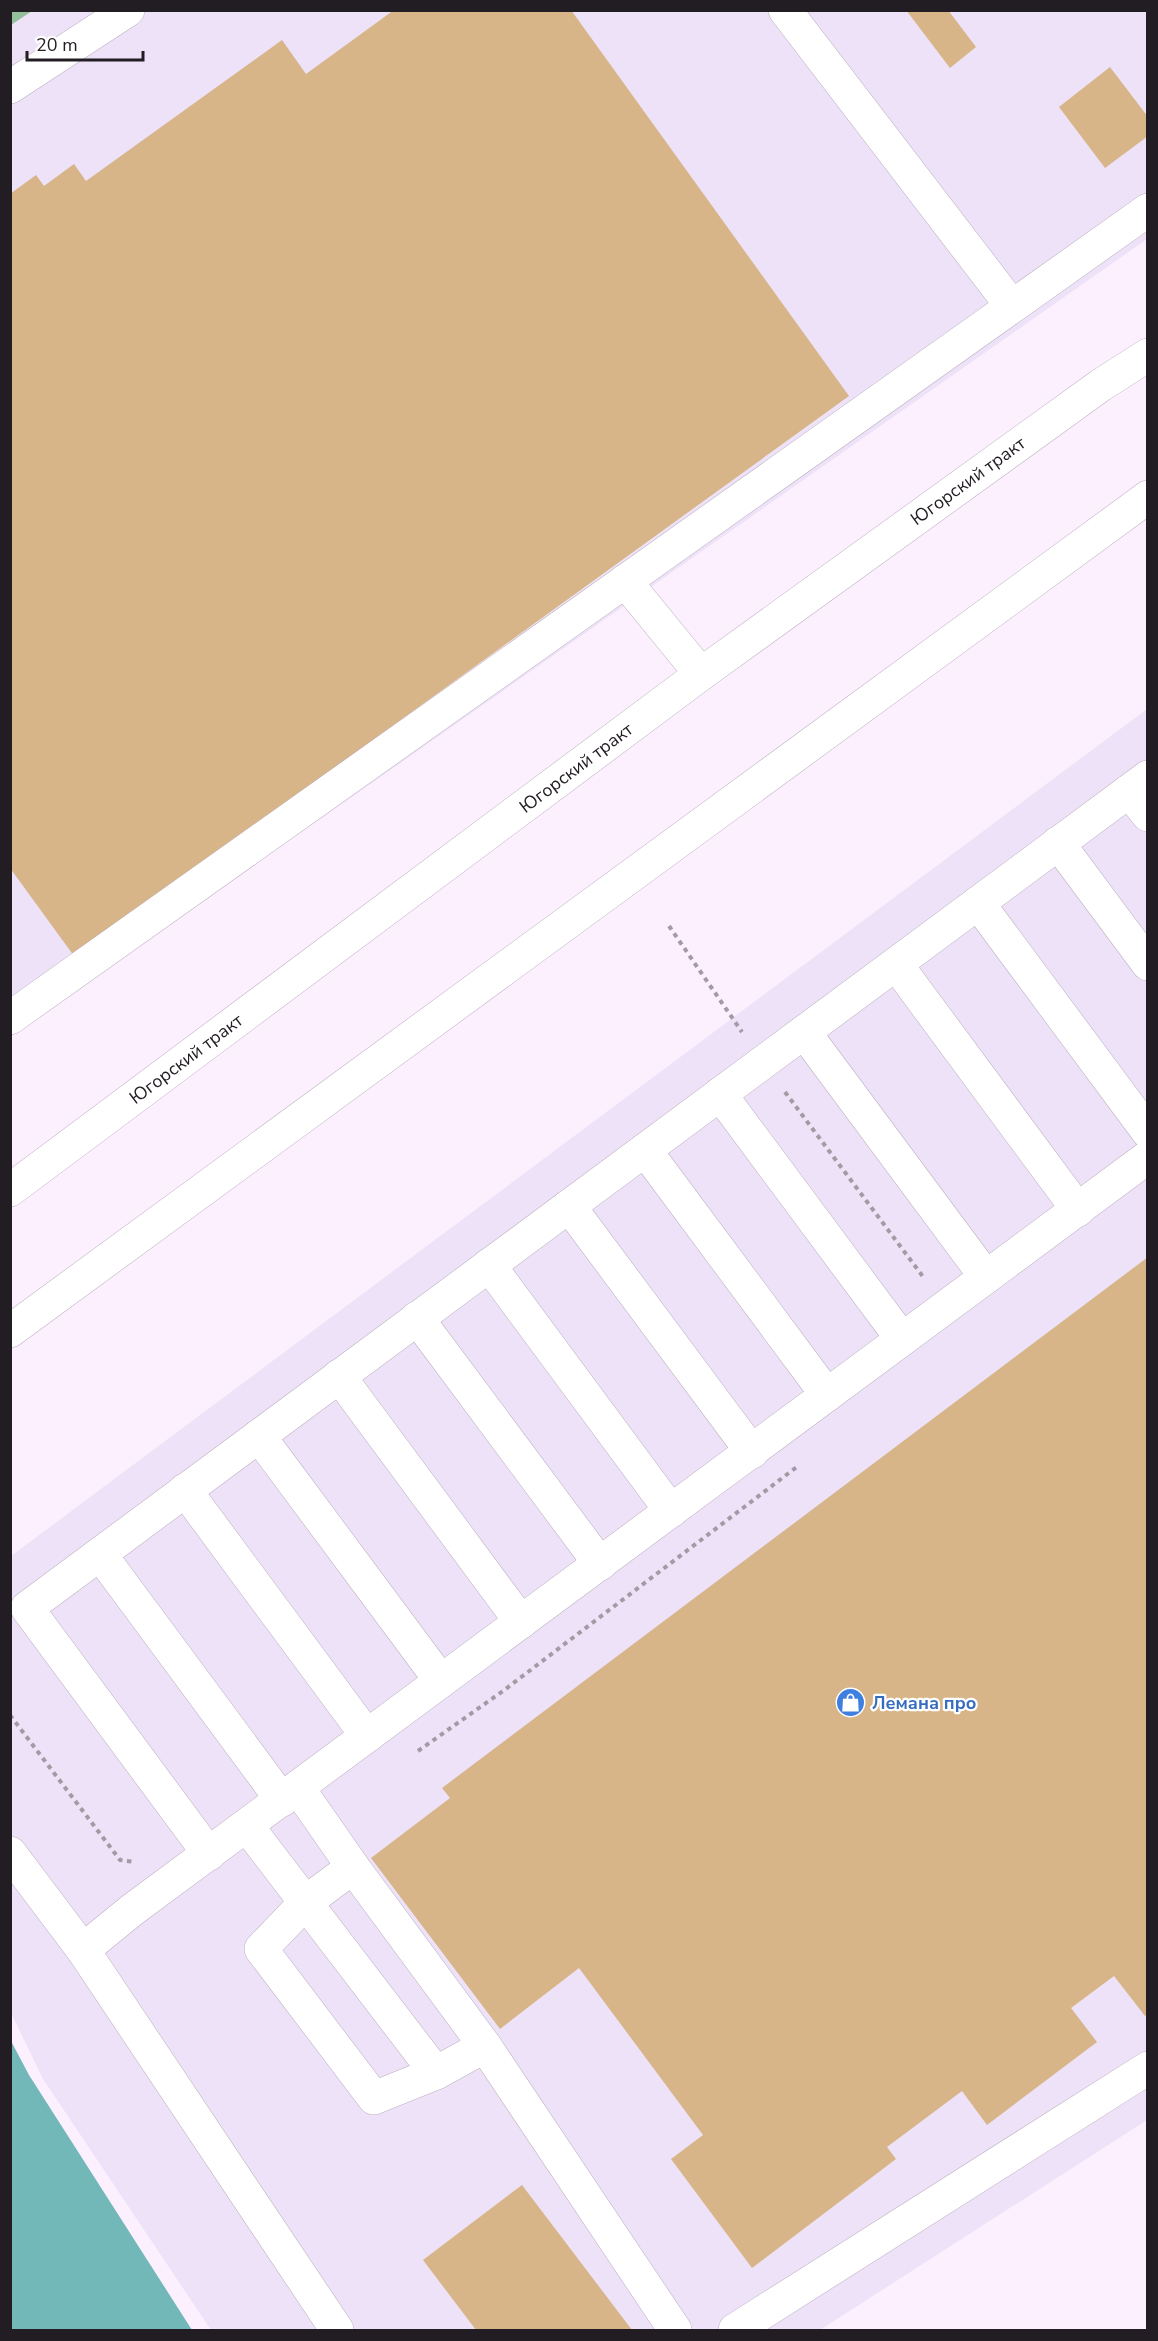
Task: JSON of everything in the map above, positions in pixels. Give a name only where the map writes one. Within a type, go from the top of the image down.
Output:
[{"type":"main road","points":[[10,87],[128,10]]},
{"type":"main road","points":[[785,10],[1011,304]]},
{"type":"main road","points":[[10,1018],[1011,304],[1148,210]]},
{"type":"main road","name":"Югорский тракт","points":[[10,1190],[701,674],[1101,385],[1148,355]]},
{"type":"main road","points":[[10,1331],[1148,497]]},
{"type":"main road","points":[[625,581],[701,674]]},
{"type":"main road","points":[[209,1854],[27,1608],[1058,843],[1141,794]]},
{"type":"main road","points":[[1058,843],[1148,964]]},
{"type":"main road","points":[[978,903],[1148,1132]]},
{"type":"main road","points":[[896,964],[1078,1210]]},
{"type":"main road","points":[[804,1032],[986,1277]]},
{"type":"main road","points":[[720,1094],[902,1340]]},
{"type":"main road","points":[[645,1150],[827,1395]]},
{"type":"main road","points":[[83,1950],[367,1736],[1148,1157]]},
{"type":"main road","points":[[570,1206],[752,1452]]},
{"type":"main road","points":[[489,1265],[671,1511]]},
{"type":"main road","points":[[417,1318],[600,1564]]},
{"type":"main road","points":[[339,1376],[521,1622]]},
{"type":"main road","points":[[260,1436],[441,1682]]},
{"type":"main road","points":[[185,1490],[367,1736]]},
{"type":"main road","points":[[100,1554],[290,1794],[353,1867],[485,2046],[675,2331]]},
{"type":"main road","points":[[247,1826],[436,2073]]},
{"type":"main road","points":[[10,1853],[83,1950],[337,2331]]},
{"type":"main road","points":[[353,1867],[306,1902],[261,1949],[374,2098],[436,2073],[485,2046]]},
{"type":"main road","points":[[735,2331],[1148,2068]]},
{"type":"path","points":[[669,926],[763,1062],[946,1308]]},
{"type":"path","points":[[418,1751],[503,1691],[807,1459]]},
{"type":"path","points":[[10,1715],[120,1860],[141,1863]]},
{"type":"shaded area","points":[[11,10],[32,10],[32,11],[11,25]]},
{"type":"shaded area","points":[[16,10],[1147,11],[1147,239],[11,1036],[10,14]]},
{"type":"shaded area","points":[[1147,709],[1147,2120],[820,2330],[211,2330],[43,2079],[11,2013],[11,1556]]},
{"type":"shaded area","points":[[11,2041],[29,2075],[192,2330],[11,2330]]},
{"type":"building","points":[[394,10],[571,10],[849,396],[74,956],[10,868],[10,194],[36,175],[44,186],[74,164],[86,181],[282,40],[306,74]]},
{"type":"building","points":[[906,10],[948,10],[976,47],[950,68]]},
{"type":"building","points":[[1110,67],[1148,117],[1148,136],[1105,168],[1059,107]]},
{"type":"building","name":"Лемана про","points":[[1148,1257],[1148,2014],[1145,2016],[1114,1976],[1071,2008],[1097,2042],[987,2125],[962,2091],[887,2147],[896,2159],[752,2268],[671,2159],[703,2135],[579,1968],[500,2029],[371,1858],[450,1798],[442,1788]]},
{"type":"building","points":[[522,2185],[632,2330],[476,2330],[423,2260]]},
{"type":"place","name":"Лемана про","points":[[851,1703]]}]
